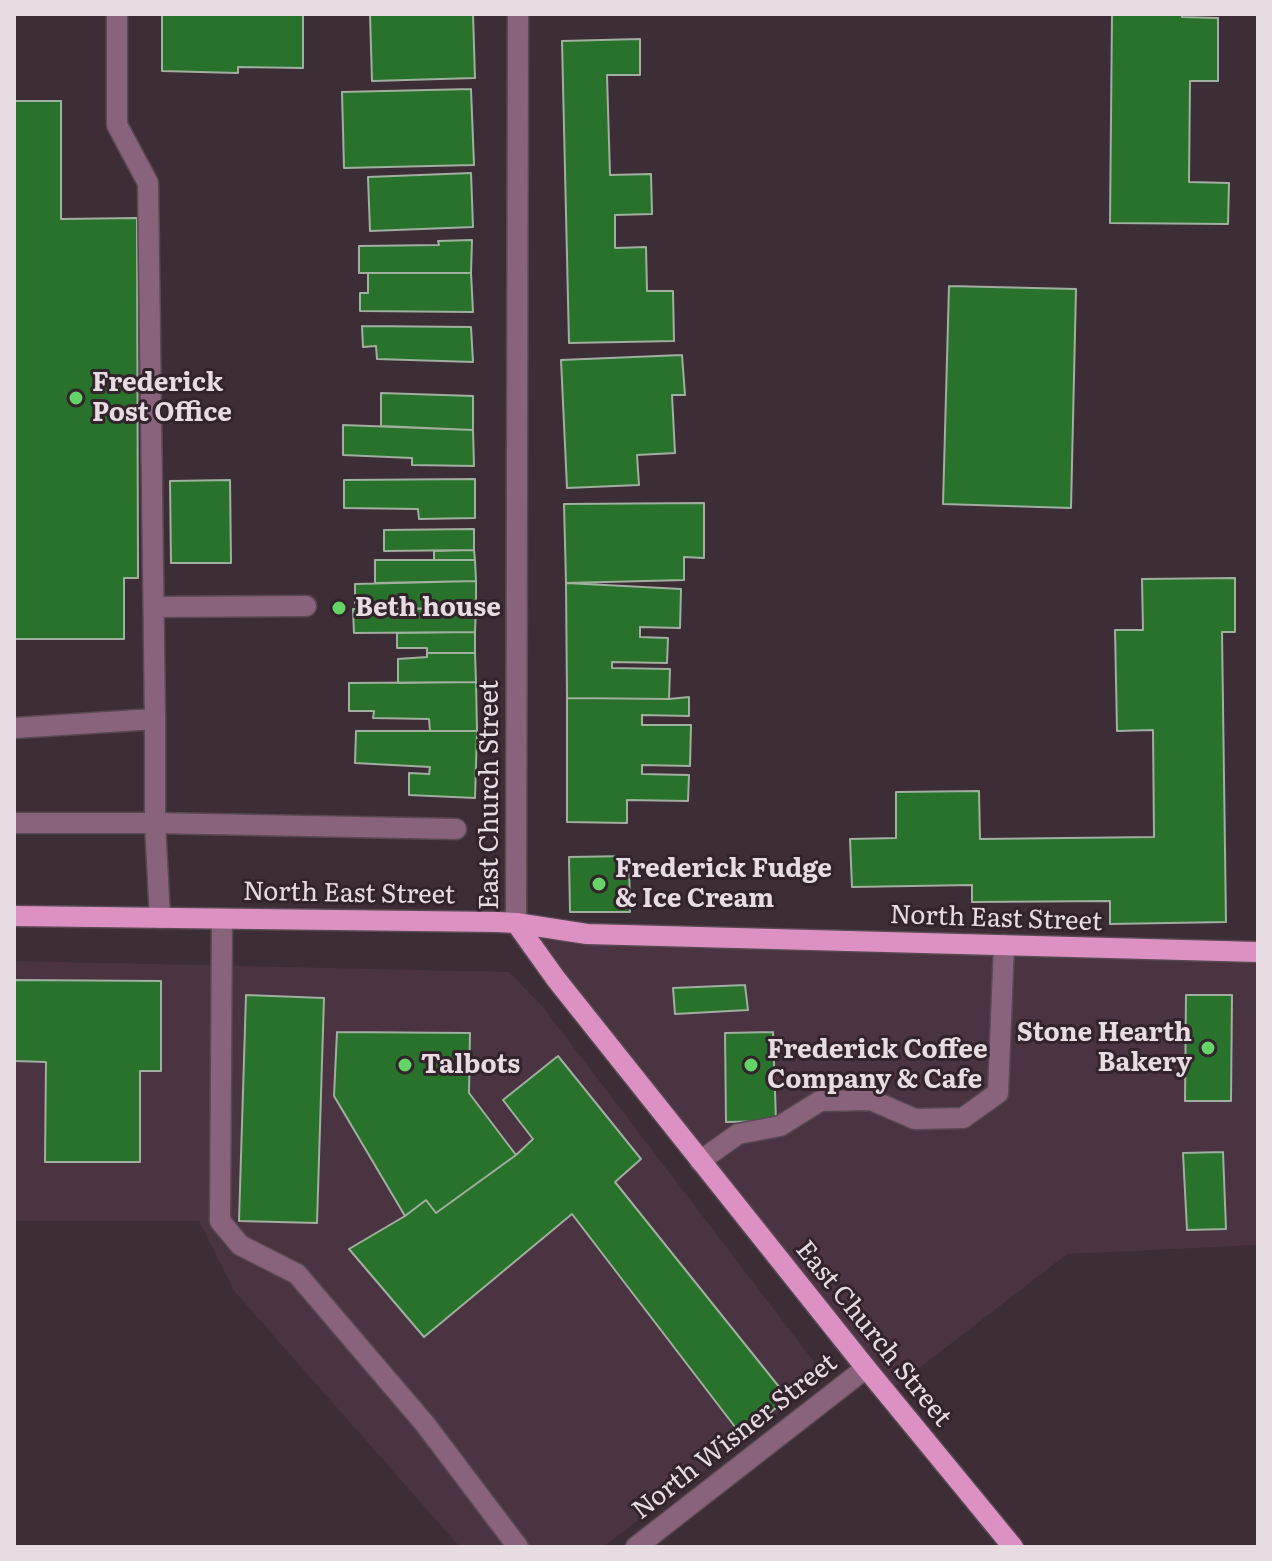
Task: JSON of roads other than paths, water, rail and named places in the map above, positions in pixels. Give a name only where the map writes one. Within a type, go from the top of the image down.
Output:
[{"type":"main road","name":"North East Street","points":[[14,916],[516,923],[587,934],[1258,952]]},
{"type":"main road","name":"East Church Street","points":[[516,923],[556,979],[700,1161],[1013,1547]]},
{"type":"street","points":[[117,14],[117,125],[148,183],[155,823],[160,918]]},
{"type":"street","name":"East Church Street","points":[[516,923],[518,14]]},
{"type":"street","points":[[154,607],[306,606]]},
{"type":"street","points":[[14,728],[155,719]]},
{"type":"street","points":[[14,823],[456,829]]},
{"type":"street","points":[[222,919],[220,1221],[240,1245],[297,1274],[425,1424],[518,1547]]},
{"type":"street","points":[[700,1161],[738,1134],[780,1126],[820,1101],[871,1100],[915,1119],[963,1118],[975,1110],[998,1093],[1004,945]]},
{"type":"street","name":"North Wisner Street","points":[[636,1547],[866,1368]]},
{"type":"place","name":"Frederick Post Office","points":[[76,398]]},
{"type":"place","name":"Beth house","points":[[339,608]]},
{"type":"place","name":"Frederick Fudge & Ice Cream","points":[[599,884]]},
{"type":"place","name":"Stone Hearth Bakery","points":[[1208,1048]]},
{"type":"place","name":"Talbots","points":[[405,1065]]},
{"type":"place","name":"Frederick Coffee Company & Cafe","points":[[751,1065]]}]
